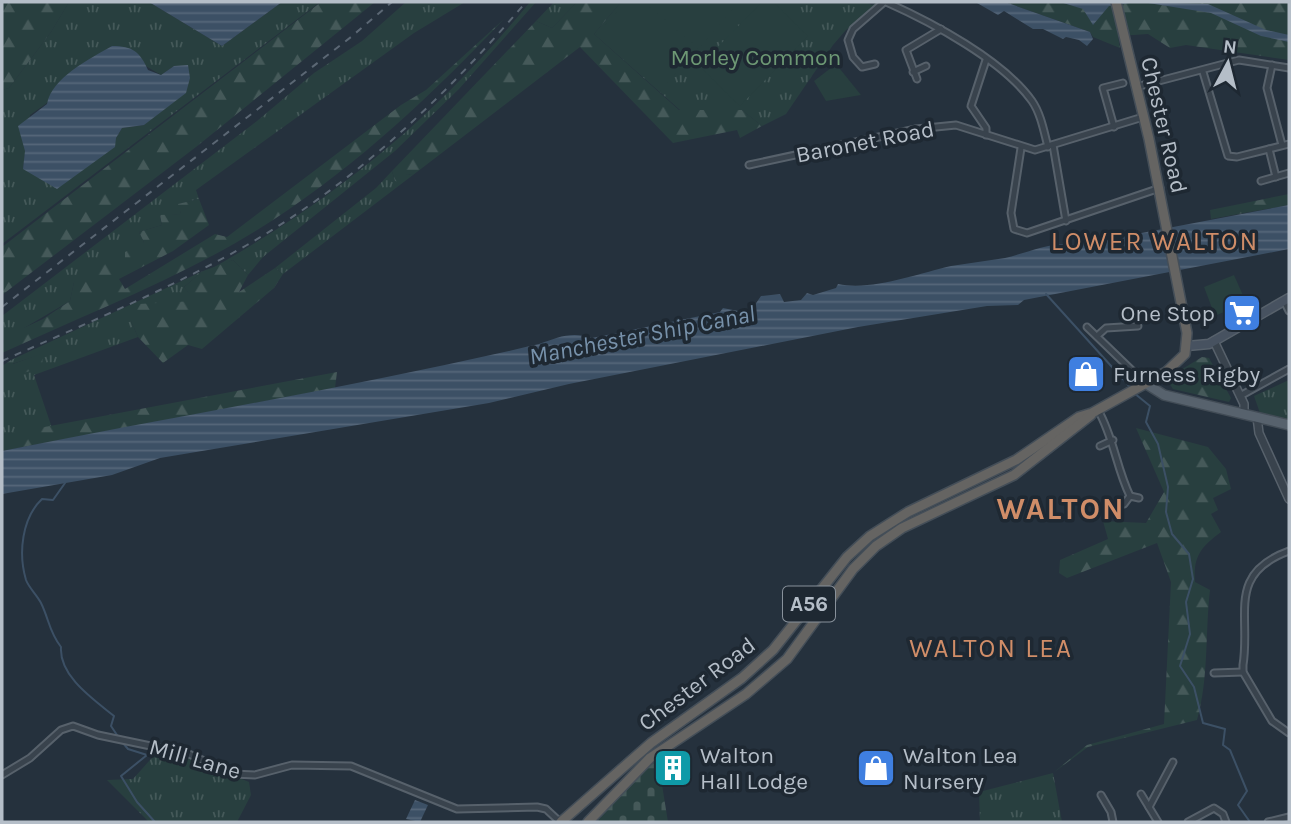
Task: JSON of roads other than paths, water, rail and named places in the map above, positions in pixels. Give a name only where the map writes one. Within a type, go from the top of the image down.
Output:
[{"type":"highway","name":"Chester Road","points":[[588,822],[650,758],[746,694],[787,659],[853,569],[876,546],[902,528],[1014,475],[1095,412],[1178,362],[1187,346],[1176,274],[1161,193],[1116,2]]},
{"type":"highway","name":"Chester Road","points":[[560,822],[651,743],[741,678],[774,650],[847,557],[870,536],[908,512],[1016,460],[1079,417],[1095,412]]},
{"type":"main road","points":[[1187,346],[1214,341],[1287,300]]},
{"type":"main road","points":[[1143,385],[1160,394],[1289,425]]},
{"type":"street","points":[[875,64],[862,67],[853,57],[848,40],[853,29],[885,2],[941,29],[986,60],[1032,101],[1050,146],[1066,221]]},
{"type":"street","points":[[917,79],[905,54],[907,48],[933,36],[941,29]]},
{"type":"street","points":[[986,60],[971,106],[986,128],[986,135]]},
{"type":"street","points":[[1136,87],[1203,72],[1211,66],[1239,60],[1289,68]]},
{"type":"street","points":[[1272,65],[1267,88],[1282,145]]},
{"type":"street","points":[[913,72],[926,66]]},
{"type":"street","points":[[1203,72],[1228,156],[1237,157],[1289,144]]},
{"type":"street","points":[[1114,127],[1102,89],[1123,83]]},
{"type":"street","points":[[1143,117],[1035,150],[1021,148],[1011,213],[1014,229],[1027,233],[1161,193]]},
{"type":"street","name":"Baronet Road","points":[[749,165],[915,129],[957,125],[1021,148]]},
{"type":"street","points":[[1269,149],[1276,177]]},
{"type":"street","points":[[1261,180],[1289,173]]},
{"type":"street","points":[[1287,300],[1289,311]]},
{"type":"street","points":[[1097,336],[1106,328],[1138,326]]},
{"type":"street","points":[[1087,327],[1143,385]]},
{"type":"street","points":[[1214,341],[1240,396],[1244,414]]},
{"type":"street","points":[[1240,396],[1289,369]]},
{"type":"street","points":[[1095,412],[1113,440],[1118,467],[1130,496]]},
{"type":"street","points":[[1257,417],[1259,433],[1289,499]]},
{"type":"street","points":[[1100,446],[1113,440]]},
{"type":"street","points":[[1130,496],[1139,498]]},
{"type":"street","points":[[1124,504],[1130,496]]},
{"type":"street","points":[[1289,551],[1265,564],[1247,587],[1243,606],[1243,672],[1272,721],[1289,733]]},
{"type":"street","points":[[1214,673],[1243,672]]},
{"type":"street","name":"Mill Lane","points":[[2,775],[30,758],[61,730],[73,726],[98,735],[189,754],[233,774],[255,775],[292,765],[351,766],[457,809],[537,807],[545,809],[560,822]]},
{"type":"street","points":[[1149,807],[1173,762]]},
{"type":"street","points":[[1141,794],[1158,822]]},
{"type":"street","points":[[1101,795],[1111,812],[1113,822]]},
{"type":"street","points":[[1188,822],[1214,808],[1223,814],[1226,822]]},
{"type":"street","points":[[1268,822],[1289,817]]},
{"type":"water","points":[[149,2],[282,2],[222,46]]},
{"type":"water","points":[[969,2],[1005,2],[1090,32],[1093,39],[1087,46],[1079,40],[1066,37],[1063,39],[1043,29],[1033,29],[1004,11],[998,15],[977,3]]},
{"type":"water","points":[[1060,2],[1136,2],[1109,6],[1093,25],[1083,9]]},
{"type":"water","points":[[1142,2],[1208,4],[1266,30],[1289,35],[1289,42],[1261,36],[1211,13]]},
{"type":"water","points":[[112,46],[135,51],[148,70],[161,75],[174,66],[188,65],[190,78],[186,93],[144,125],[122,128],[116,138],[115,147],[57,189],[23,169],[25,151],[18,126],[47,104],[50,94],[64,77]]},
{"type":"water","name":"Manchester Ship Canal","points":[[1289,205],[1289,249],[1024,300],[1018,305],[987,306],[858,327],[569,384],[489,403],[160,458],[112,475],[2,494],[2,451],[405,373],[565,336],[592,338],[720,312],[723,308],[738,311],[752,309],[761,296],[780,294],[784,302],[801,300],[807,293],[813,295],[836,288],[838,284],[851,286],[879,283],[951,266],[1005,258],[1059,244],[1077,245],[1084,239],[1094,242]]},
{"type":"water","points":[[415,800],[428,805],[420,822],[406,819]]},
{"type":"waterway","points":[[1046,294],[1131,388]]},
{"type":"waterway","points":[[1134,393],[1150,406],[1146,422],[1158,444],[1168,487],[1166,512],[1172,534],[1189,554],[1193,579],[1186,602],[1190,634],[1180,666],[1194,687],[1203,723],[1225,729],[1223,745],[1230,750],[1247,791],[1238,805],[1250,822]]},
{"type":"waterway","points":[[65,483],[53,500],[42,499],[30,516],[22,548],[24,570],[27,583],[41,603],[61,647],[65,668],[79,686],[114,716],[111,726],[119,738]]},
{"type":"waterway","points":[[123,743],[128,749],[147,755],[121,776],[137,802],[155,822]]},
{"type":"railway","points":[[2,307],[351,37],[392,2]]},
{"type":"railway","points":[[2,361],[187,277],[287,221],[397,136],[463,71],[526,2]]},
{"type":"place","name":"One Stop","points":[[1242,313]]},
{"type":"place","name":"Furness Rigby","points":[[1086,374]]},
{"type":"place","name":"Walton Hall Lodge","points":[[673,768]]},
{"type":"place","name":"Walton Lea Nursery","points":[[876,768]]},
{"type":"district","name":"LOWER WALTON","points":[[1155,241]]},
{"type":"district","name":"WALTON","points":[[1061,509]]},
{"type":"district","name":"WALTON LEA","points":[[991,648]]},
{"type":"park label","name":"Morley Common","points":[[756,57]]}]
